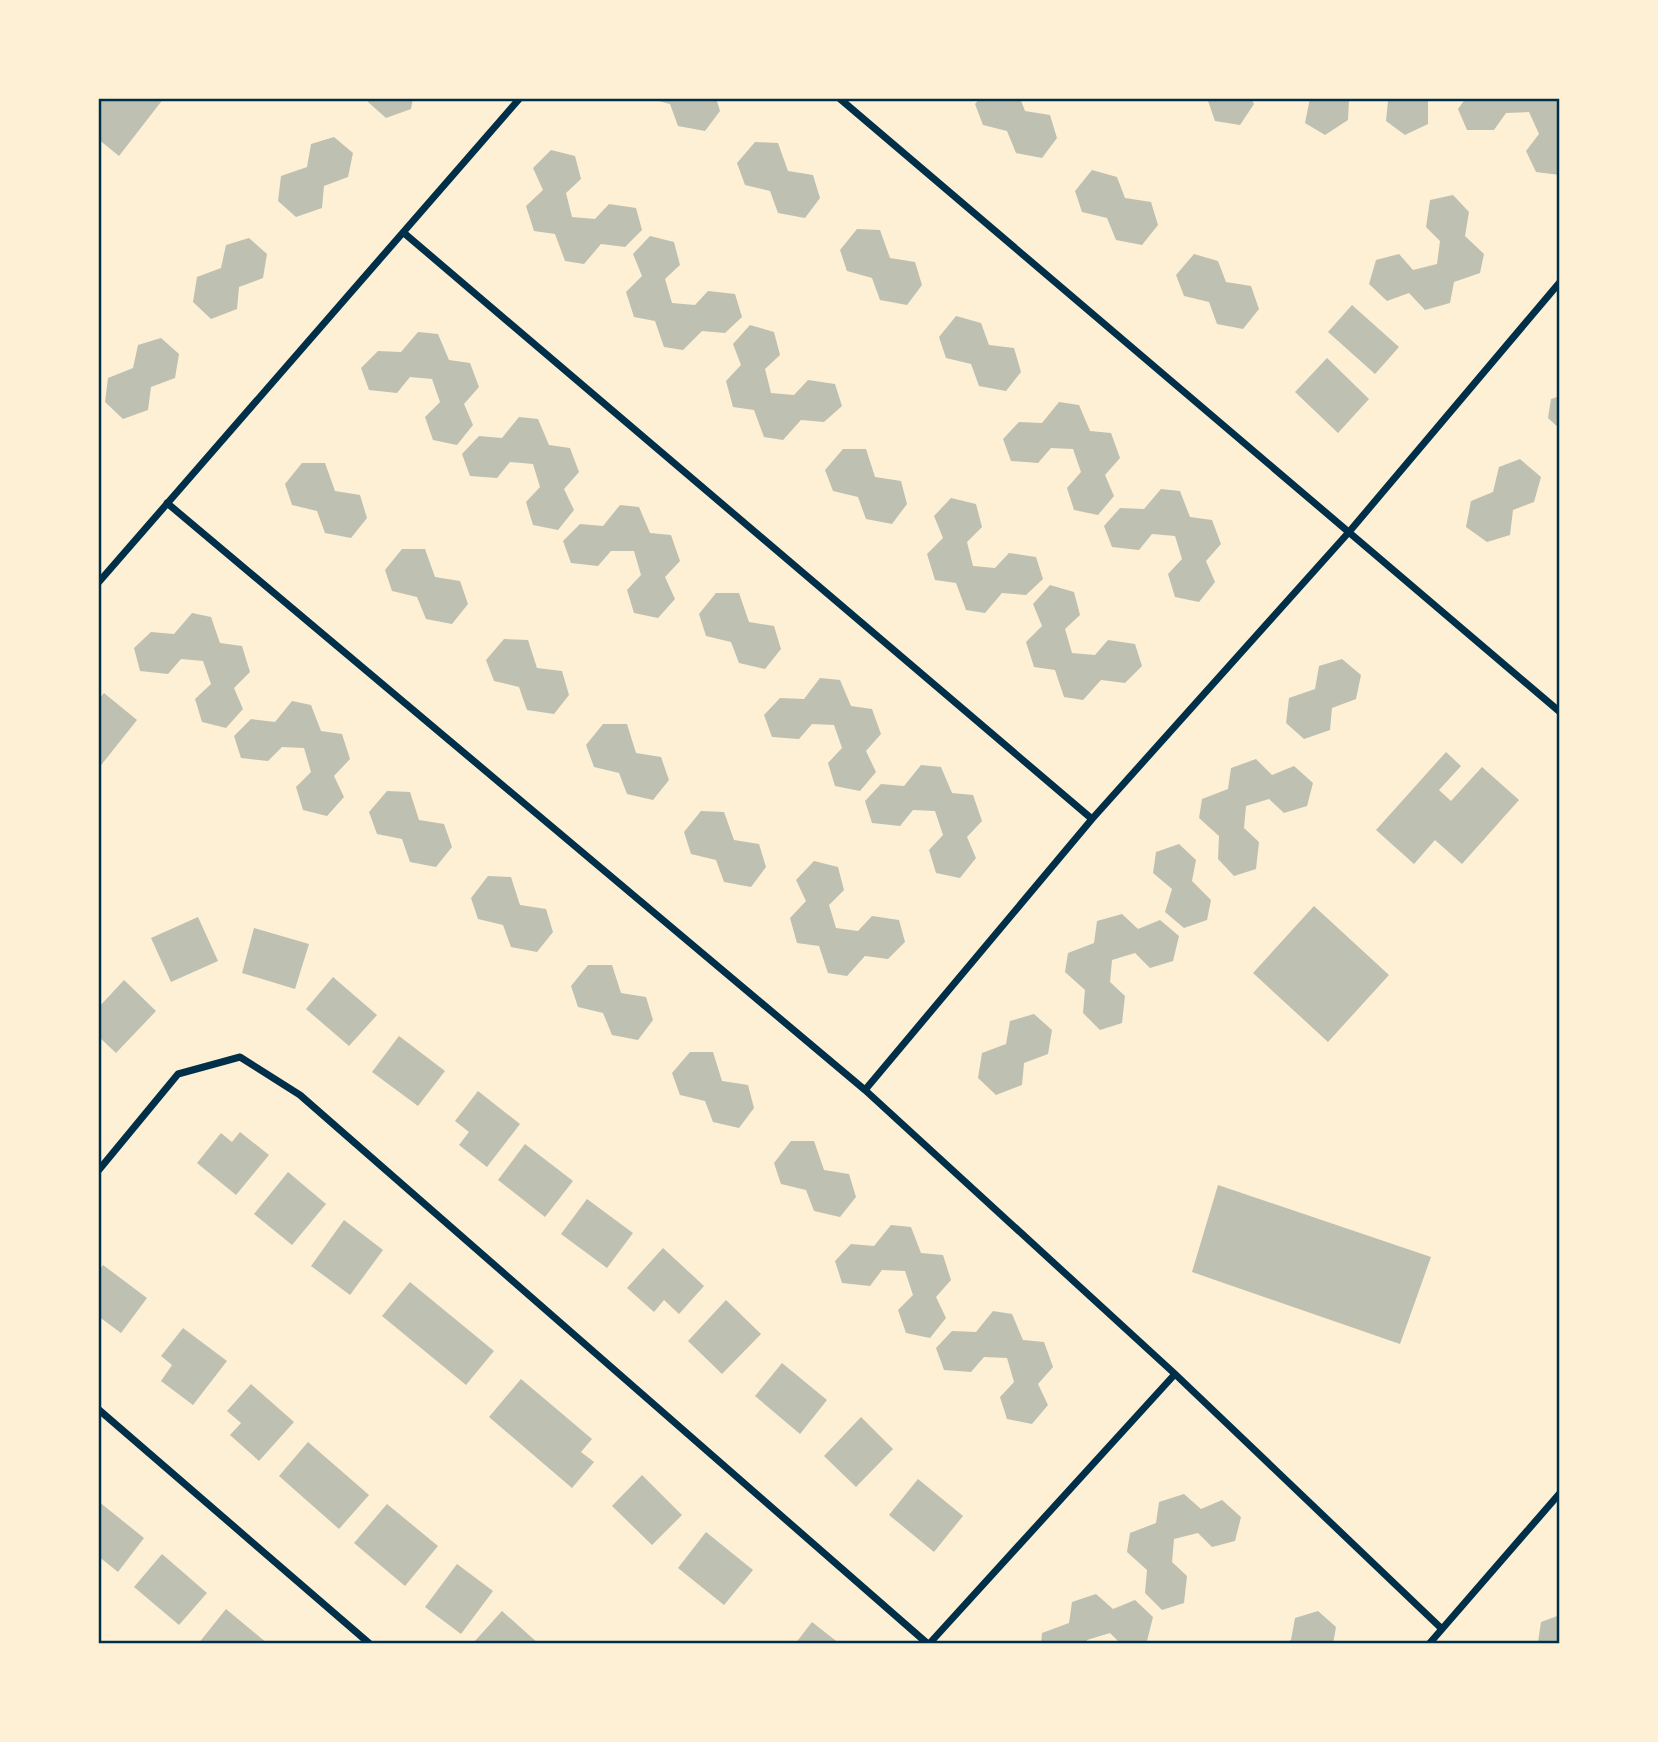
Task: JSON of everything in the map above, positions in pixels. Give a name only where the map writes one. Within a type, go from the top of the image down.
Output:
[{"type":"street","points":[[98,583],[520,98]]},
{"type":"street","points":[[839,98],[1560,712]]},
{"type":"street","points":[[404,233],[1092,819]]},
{"type":"street","points":[[865,1090],[1092,819],[1349,532],[1560,282]]},
{"type":"street","points":[[167,503],[865,1090],[1175,1374],[1442,1629]]},
{"type":"street","points":[[98,1171],[178,1074],[240,1057],[300,1095],[928,1644],[1175,1374]]},
{"type":"street","points":[[98,1409],[370,1644]]},
{"type":"street","points":[[1429,1644],[1560,1493]]},
{"type":"building","points":[[98,98],[164,98],[119,156],[98,139]]},
{"type":"building","points":[[368,98],[413,98],[411,109],[386,118],[368,102]]},
{"type":"building","points":[[648,98],[716,98],[720,111],[705,131],[678,126],[670,104]]},
{"type":"building","points":[[980,98],[1020,98],[1025,111],[1050,115],[1057,138],[1042,158],[1016,153],[1007,131],[983,125],[975,104]]},
{"type":"building","points":[[1207,98],[1251,98],[1254,104],[1240,125],[1215,121]]},
{"type":"building","points":[[1310,98],[1352,98],[1349,100],[1348,120],[1325,135],[1305,123]]},
{"type":"building","points":[[1384,98],[1428,99],[1428,124],[1405,135],[1386,121],[1388,101]]},
{"type":"building","points":[[1466,98],[1560,98],[1560,175],[1536,172],[1526,151],[1539,134],[1529,112],[1506,113],[1494,130],[1467,130],[1458,109]]},
{"type":"building","points":[[334,137],[353,153],[348,177],[324,186],[322,208],[296,217],[278,201],[281,176],[307,167],[311,144]]},
{"type":"building","points":[[755,142],[778,143],[788,171],[813,175],[820,198],[805,218],[778,213],[770,191],[745,185],[737,163]]},
{"type":"building","points":[[551,150],[575,156],[581,179],[566,193],[572,217],[595,219],[609,204],[636,208],[642,230],[625,247],[601,244],[584,264],[565,261],[555,234],[534,231],[526,206],[543,190],[533,168]]},
{"type":"building","points":[[1092,170],[1117,177],[1125,198],[1151,202],[1158,225],[1142,245],[1116,240],[1107,218],[1082,212],[1075,191]]},
{"type":"building","points":[[1453,195],[1469,212],[1465,236],[1484,254],[1480,273],[1454,282],[1450,303],[1425,310],[1409,293],[1387,301],[1369,284],[1376,260],[1399,254],[1413,270],[1437,264],[1440,241],[1426,227],[1430,200]]},
{"type":"building","points":[[857,229],[880,230],[890,258],[915,262],[922,285],[907,305],[880,300],[872,278],[847,271],[840,250]]},
{"type":"building","points":[[650,236],[674,242],[680,265],[665,279],[672,303],[695,305],[708,291],[735,294],[742,317],[725,333],[702,331],[683,350],[664,347],[655,321],[634,317],[626,292],[642,276],[633,254]]},
{"type":"building","points":[[249,238],[267,254],[263,278],[239,287],[237,309],[211,319],[193,302],[197,277],[221,268],[226,245]]},
{"type":"building","points":[[1194,254],[1218,261],[1226,282],[1251,286],[1259,309],[1243,329],[1217,324],[1209,302],[1184,296],[1176,275]]},
{"type":"building","points":[[1352,305],[1399,347],[1375,374],[1328,332]]},
{"type":"building","points":[[956,316],[981,323],[989,345],[1014,348],[1021,372],[1006,391],[979,386],[971,364],[946,358],[939,337]]},
{"type":"building","points":[[750,325],[774,332],[780,355],[765,369],[771,393],[794,395],[808,380],[835,384],[842,406],[824,422],[801,420],[783,440],[764,437],[754,410],[733,407],[726,381],[741,365],[733,344]]},
{"type":"building","points":[[418,332],[438,334],[449,360],[470,363],[479,387],[464,404],[473,425],[457,445],[433,440],[425,417],[440,402],[432,379],[410,377],[397,393],[369,390],[361,368],[378,351],[401,352]]},
{"type":"building","points":[[161,338],[179,354],[175,378],[151,387],[148,410],[123,419],[105,402],[108,378],[133,368],[138,345]]},
{"type":"building","points":[[1327,358],[1369,399],[1338,433],[1295,392]]},
{"type":"building","points":[[1560,396],[1560,429],[1548,418],[1551,399]]},
{"type":"building","points":[[1059,402],[1079,405],[1090,431],[1111,433],[1120,458],[1105,475],[1114,496],[1098,515],[1074,510],[1067,488],[1081,472],[1073,449],[1051,448],[1038,463],[1011,461],[1003,439],[1019,422],[1042,423]]},
{"type":"building","points":[[519,417],[538,419],[549,445],[570,448],[579,472],[564,489],[574,510],[558,530],[533,525],[526,502],[540,487],[533,464],[510,462],[497,478],[470,476],[462,454],[479,436],[502,438]]},
{"type":"building","points":[[843,449],[866,449],[875,477],[901,481],[907,504],[892,524],[866,519],[858,497],[833,491],[825,470]]},
{"type":"building","points":[[1520,459],[1541,477],[1534,502],[1513,510],[1510,535],[1487,542],[1466,527],[1471,501],[1493,492],[1499,467]]},
{"type":"building","points":[[302,463],[325,463],[335,491],[360,495],[367,518],[351,538],[325,533],[317,511],[292,505],[285,484]]},
{"type":"building","points":[[1161,489],[1180,491],[1190,517],[1212,520],[1221,544],[1206,561],[1215,582],[1199,602],[1175,597],[1168,574],[1182,559],[1175,536],[1152,534],[1139,550],[1112,547],[1104,526],[1120,508],[1144,509]]},
{"type":"building","points":[[951,498],[976,504],[982,527],[967,542],[973,566],[995,568],[1009,553],[1036,557],[1043,579],[1026,595],[1002,593],[985,613],[966,610],[956,583],[935,580],[927,554],[943,538],[934,516]]},
{"type":"building","points":[[620,505],[639,507],[650,533],[671,535],[680,561],[665,577],[675,599],[658,618],[634,613],[627,590],[641,575],[634,551],[611,551],[598,566],[571,563],[563,541],[580,524],[603,526]]},
{"type":"building","points":[[402,549],[425,549],[435,577],[460,581],[468,604],[452,624],[426,619],[417,597],[392,591],[385,570]]},
{"type":"building","points":[[1050,585],[1074,592],[1080,615],[1065,629],[1072,653],[1095,655],[1108,640],[1135,644],[1142,666],[1125,683],[1101,680],[1083,700],[1064,697],[1055,670],[1034,667],[1026,642],[1042,626],[1033,604]]},
{"type":"building","points":[[716,593],[739,593],[749,622],[774,626],[781,649],[765,669],[739,663],[731,642],[706,636],[699,614]]},
{"type":"building","points":[[192,613],[211,617],[220,643],[242,646],[250,672],[234,688],[243,709],[226,728],[202,722],[195,699],[211,684],[203,661],[181,659],[168,674],[140,671],[134,648],[151,632],[174,634]]},
{"type":"building","points":[[504,639],[528,640],[537,668],[562,671],[569,695],[554,714],[527,710],[519,687],[494,681],[486,660]]},
{"type":"building","points":[[1342,659],[1361,675],[1356,699],[1332,708],[1330,730],[1304,739],[1286,723],[1289,698],[1315,689],[1319,666]]},
{"type":"building","points":[[820,678],[840,680],[851,706],[872,709],[881,734],[866,751],[876,772],[860,791],[835,786],[828,763],[842,748],[834,725],[812,724],[799,739],[772,737],[764,715],[780,698],[804,699]]},
{"type":"building","points":[[104,693],[137,720],[98,769],[98,700]]},
{"type":"building","points":[[292,701],[311,705],[321,731],[342,734],[350,759],[334,776],[344,797],[327,816],[303,810],[296,787],[311,772],[304,748],[282,747],[268,761],[241,758],[234,736],[251,719],[275,722]]},
{"type":"building","points":[[603,724],[627,724],[636,753],[661,757],[669,780],[653,800],[627,794],[619,773],[594,767],[586,745]]},
{"type":"building","points":[[1446,752],[1461,766],[1439,790],[1451,801],[1482,767],[1519,800],[1462,864],[1435,840],[1414,864],[1376,830]]},
{"type":"building","points":[[1256,759],[1272,775],[1294,766],[1313,783],[1307,806],[1284,813],[1269,799],[1246,806],[1244,828],[1259,842],[1256,869],[1234,876],[1218,859],[1219,836],[1199,818],[1202,799],[1228,789],[1231,768]]},
{"type":"building","points":[[921,765],[941,767],[952,793],[973,795],[982,821],[967,837],[976,858],[960,878],[936,873],[929,850],[943,835],[935,811],[913,810],[900,826],[872,823],[865,801],[881,784],[904,786]]},
{"type":"building","points":[[387,791],[410,792],[419,820],[444,824],[452,847],[436,867],[410,862],[402,839],[377,834],[369,812]]},
{"type":"building","points":[[701,811],[724,812],[734,840],[759,844],[766,867],[751,887],[724,882],[716,860],[691,854],[684,832]]},
{"type":"building","points":[[1179,844],[1196,860],[1192,881],[1211,900],[1207,920],[1184,928],[1165,912],[1172,889],[1153,873],[1156,852]]},
{"type":"building","points":[[814,861],[838,867],[844,890],[829,905],[836,928],[858,931],[872,916],[899,920],[905,942],[888,959],[865,956],[847,976],[828,973],[819,946],[797,943],[790,918],[806,901],[796,880]]},
{"type":"building","points":[[488,876],[511,877],[520,905],[546,909],[553,932],[537,952],[511,947],[503,925],[478,919],[471,898]]},
{"type":"building","points":[[1314,906],[1389,975],[1328,1042],[1253,973]]},
{"type":"building","points":[[1122,914],[1138,929],[1160,920],[1179,936],[1173,961],[1150,968],[1135,953],[1112,960],[1110,982],[1125,996],[1122,1023],[1100,1030],[1083,1013],[1085,990],[1065,972],[1068,953],[1094,943],[1097,921]]},
{"type":"building","points":[[198,917],[218,961],[171,982],[151,938]]},
{"type":"building","points":[[254,928],[309,944],[295,989],[242,973]]},
{"type":"building","points":[[588,965],[612,965],[621,993],[646,997],[653,1020],[638,1040],[612,1035],[603,1013],[578,1007],[571,986]]},
{"type":"building","points":[[333,977],[377,1015],[349,1046],[306,1009]]},
{"type":"building","points":[[124,980],[156,1011],[116,1053],[98,1036],[98,1008]]},
{"type":"building","points":[[1034,1014],[1052,1030],[1048,1054],[1024,1063],[1022,1085],[996,1095],[978,1078],[982,1053],[1006,1044],[1010,1021]]},
{"type":"building","points":[[399,1036],[445,1071],[418,1106],[372,1072]]},
{"type":"building","points":[[690,1052],[713,1052],[722,1081],[748,1085],[754,1108],[739,1128],[713,1122],[705,1101],[680,1095],[672,1073]]},
{"type":"building","points":[[478,1091],[520,1124],[487,1167],[459,1145],[469,1132],[455,1121]]},
{"type":"building","points":[[240,1132],[269,1155],[236,1195],[197,1163],[221,1133],[232,1142]]},
{"type":"building","points":[[791,1141],[814,1141],[824,1170],[849,1174],[856,1197],[840,1217],[814,1211],[806,1190],[781,1184],[774,1163]]},
{"type":"building","points":[[525,1144],[573,1181],[545,1217],[498,1180]]},
{"type":"building","points":[[288,1172],[326,1204],[292,1245],[254,1214]]},
{"type":"building","points":[[1218,1185],[1431,1257],[1400,1344],[1192,1272]]},
{"type":"building","points":[[587,1199],[633,1233],[607,1268],[561,1234]]},
{"type":"building","points":[[344,1220],[383,1250],[350,1295],[311,1266]]},
{"type":"building","points":[[891,1225],[911,1227],[921,1253],[943,1255],[951,1280],[936,1297],[946,1318],[930,1338],[906,1333],[898,1310],[913,1295],[905,1271],[882,1270],[870,1286],[842,1283],[835,1261],[851,1244],[874,1246]]},
{"type":"building","points":[[663,1248],[704,1286],[679,1314],[664,1300],[654,1312],[627,1288]]},
{"type":"building","points":[[103,1265],[147,1298],[121,1333],[98,1316],[98,1272]]},
{"type":"building","points":[[410,1282],[494,1351],[466,1385],[382,1316]]},
{"type":"building","points":[[726,1300],[761,1334],[722,1374],[688,1341]]},
{"type":"building","points":[[993,1311],[1012,1314],[1023,1340],[1044,1342],[1053,1367],[1038,1384],[1048,1405],[1032,1424],[1007,1419],[1000,1397],[1014,1382],[1007,1358],[984,1357],[971,1372],[944,1370],[936,1348],[952,1331],[976,1332]]},
{"type":"building","points":[[183,1328],[227,1361],[193,1405],[161,1381],[172,1365],[161,1356]]},
{"type":"building","points":[[782,1363],[827,1400],[800,1434],[755,1396]]},
{"type":"building","points":[[521,1379],[592,1439],[581,1452],[594,1462],[572,1488],[489,1417]]},
{"type":"building","points":[[251,1384],[294,1422],[259,1461],[230,1435],[241,1423],[227,1411]]},
{"type":"building","points":[[861,1417],[893,1449],[856,1487],[824,1456]]},
{"type":"building","points":[[308,1442],[369,1495],[339,1529],[279,1476]]},
{"type":"building","points":[[642,1475],[682,1515],[652,1545],[612,1506]]},
{"type":"building","points":[[918,1479],[963,1516],[934,1552],[889,1515]]},
{"type":"building","points":[[1184,1494],[1201,1509],[1222,1500],[1241,1517],[1235,1541],[1212,1547],[1198,1533],[1174,1539],[1172,1562],[1187,1576],[1184,1603],[1162,1610],[1145,1593],[1147,1570],[1127,1552],[1130,1533],[1156,1523],[1159,1502]]},
{"type":"building","points":[[98,1501],[144,1538],[118,1572],[98,1556]]},
{"type":"building","points":[[387,1504],[438,1546],[405,1586],[354,1543]]},
{"type":"building","points":[[706,1532],[753,1570],[724,1605],[678,1568]]},
{"type":"building","points":[[162,1554],[207,1593],[179,1625],[134,1587]]},
{"type":"building","points":[[457,1564],[493,1591],[461,1634],[425,1607]]},
{"type":"building","points":[[1096,1594],[1113,1609],[1135,1600],[1153,1617],[1147,1641],[1121,1644],[1110,1633],[1087,1640],[1086,1644],[1041,1644],[1042,1633],[1069,1623],[1072,1602]]},
{"type":"building","points":[[226,1609],[268,1644],[198,1644]]},
{"type":"building","points":[[502,1611],[539,1644],[476,1644],[474,1642]]},
{"type":"building","points":[[1318,1611],[1336,1627],[1333,1644],[1282,1644],[1291,1640],[1295,1618]]},
{"type":"building","points":[[1560,1615],[1560,1644],[1538,1642],[1541,1622]]},
{"type":"building","points":[[812,1622],[840,1644],[795,1644]]}]
